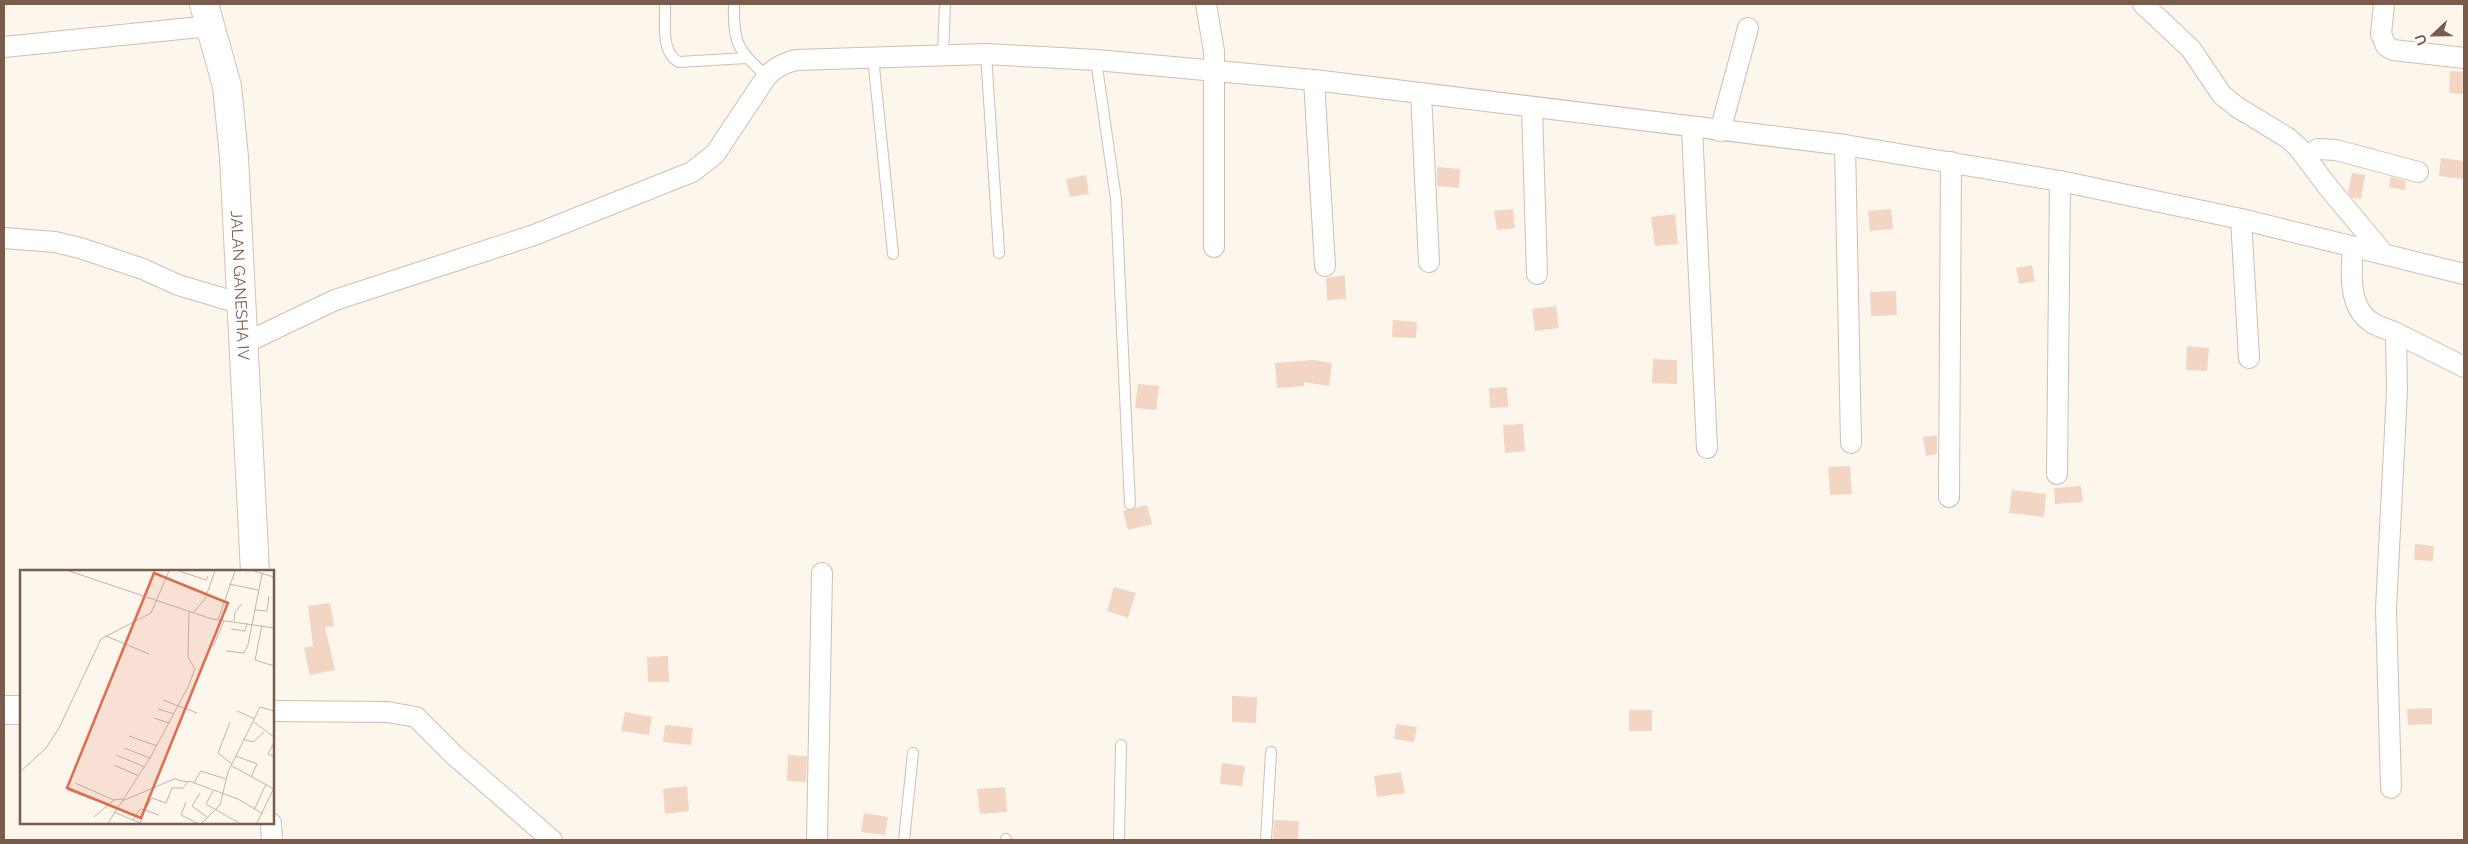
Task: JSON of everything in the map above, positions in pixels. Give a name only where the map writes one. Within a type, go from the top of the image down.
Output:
[{"type":"street","points":[[1206,4],[1213,41],[1215,72],[1214,247]]},
{"type":"street","points":[[2143,4],[2192,49],[2222,95],[2237,107],[2288,138],[2306,156],[2328,188],[2384,254]]},
{"type":"street","points":[[2384,4],[2381,34],[2386,46],[2393,50],[2464,58]]},
{"type":"street","points":[[4,47],[207,15]]},
{"type":"street","name":"JALAN GANESHA IV","points":[[207,15],[221,59],[227,86],[234,157],[255,570]]},
{"type":"street","points":[[1720,131],[1748,28]]},
{"type":"street","points":[[242,344],[335,300],[534,235],[692,172],[715,154],[774,68],[796,60],[873,57],[986,54],[1096,60],[1314,80],[1692,128],[1845,145],[2060,181],[2240,218],[2353,248],[2464,274]]},
{"type":"street","points":[[1314,80],[1325,266]]},
{"type":"street","points":[[1421,94],[1429,262]]},
{"type":"street","points":[[1532,107],[1537,274]]},
{"type":"street","points":[[1692,128],[1707,448]]},
{"type":"street","points":[[1845,145],[1851,443]]},
{"type":"street","points":[[2306,156],[2318,149],[2336,150],[2418,172]]},
{"type":"street","points":[[1949,497],[1951,162]]},
{"type":"street","points":[[2057,474],[2060,181]]},
{"type":"street","points":[[2240,218],[2250,358]]},
{"type":"street","points":[[4,238],[55,242],[80,248],[143,270],[178,285],[242,304]]},
{"type":"street","points":[[2353,248],[2351,278],[2357,304],[2369,321],[2464,367]]},
{"type":"street","points":[[2390,788],[2386,609],[2397,391],[2396,333]]},
{"type":"street","points":[[817,840],[822,573]]},
{"type":"street","points":[[4,710],[20,710]]},
{"type":"street","points":[[274,711],[372,711],[405,713],[416,717],[454,755],[552,840]]},
{"type":"street","points":[[271,824],[272,840]]},
{"type":"lane","points":[[665,4],[667,49],[673,60],[679,62],[746,58]]},
{"type":"lane","points":[[734,4],[736,36],[739,47],[746,58],[767,76]]},
{"type":"lane","points":[[943,56],[945,4]]},
{"type":"lane","points":[[986,54],[998,253]]},
{"type":"lane","points":[[873,57],[893,254]]},
{"type":"lane","points":[[1096,60],[1116,199],[1130,504]]},
{"type":"lane","points":[[1119,840],[1122,746]]},
{"type":"lane","points":[[1266,840],[1271,752]]},
{"type":"lane","points":[[904,840],[913,753]]},
{"type":"building","points":[[2450,71],[2464,72],[2464,94],[2449,93]]},
{"type":"building","points":[[2441,158],[2464,161],[2464,179],[2439,176]]},
{"type":"building","points":[[1437,167],[1460,169],[1459,188],[1437,186]]},
{"type":"building","points":[[2352,173],[2365,175],[2361,199],[2352,198],[2348,193]]},
{"type":"building","points":[[1086,175],[1089,194],[1070,197],[1066,179]]},
{"type":"building","points":[[2391,177],[2406,181],[2405,190],[2389,187]]},
{"type":"building","points":[[1513,209],[1515,228],[1497,230],[1494,211]]},
{"type":"building","points":[[1891,209],[1893,229],[1870,231],[1868,211]]},
{"type":"building","points":[[1675,214],[1678,244],[1655,246],[1651,217]]},
{"type":"building","points":[[2032,265],[2035,281],[2019,284],[2016,268]]},
{"type":"building","points":[[1345,275],[1346,299],[1327,300],[1326,278]]},
{"type":"building","points":[[1896,291],[1897,315],[1871,316],[1870,292]]},
{"type":"building","points":[[1556,306],[1559,328],[1535,331],[1532,309]]},
{"type":"building","points":[[1393,320],[1417,322],[1416,338],[1392,337]]},
{"type":"building","points":[[2187,346],[2209,348],[2207,371],[2186,370]]},
{"type":"building","points":[[1653,359],[1677,360],[1677,384],[1652,383]]},
{"type":"building","points":[[1314,360],[1332,363],[1329,386],[1304,382],[1304,386],[1277,388],[1275,363]]},
{"type":"building","points":[[1138,384],[1159,386],[1156,410],[1135,408]]},
{"type":"building","points":[[1507,387],[1508,407],[1490,408],[1489,388]]},
{"type":"building","points":[[1523,424],[1525,451],[1505,453],[1503,425]]},
{"type":"building","points":[[1937,435],[1937,454],[1926,456],[1923,437]]},
{"type":"building","points":[[1850,466],[1852,494],[1830,495],[1828,467]]},
{"type":"building","points":[[2081,486],[2083,502],[2055,504],[2054,488]]},
{"type":"building","points":[[2012,490],[2046,494],[2044,517],[2009,513]]},
{"type":"building","points":[[1147,505],[1152,524],[1128,530],[1123,511]]},
{"type":"building","points":[[2415,544],[2434,546],[2433,561],[2414,560]]},
{"type":"building","points":[[1114,587],[1136,593],[1128,618],[1107,611]]},
{"type":"building","points":[[330,603],[334,626],[325,627],[335,670],[310,675],[304,648],[313,646],[308,606]]},
{"type":"building","points":[[668,656],[669,682],[648,682],[647,657]]},
{"type":"building","points":[[1232,696],[1257,697],[1256,723],[1232,722]]},
{"type":"building","points":[[2432,708],[2432,724],[2408,725],[2407,709]]},
{"type":"building","points":[[1629,710],[1652,710],[1652,731],[1629,731]]},
{"type":"building","points":[[625,712],[652,717],[649,735],[621,731]]},
{"type":"building","points":[[1396,724],[1417,727],[1414,742],[1394,739]]},
{"type":"building","points":[[665,725],[693,728],[691,745],[663,742]]},
{"type":"building","points":[[788,755],[807,756],[806,782],[787,781]]},
{"type":"building","points":[[1222,763],[1245,766],[1242,786],[1220,784]]},
{"type":"building","points":[[1401,772],[1405,793],[1377,797],[1374,776]]},
{"type":"building","points":[[687,786],[689,811],[665,814],[663,789]]},
{"type":"building","points":[[1005,787],[1007,812],[980,814],[977,789]]},
{"type":"building","points":[[864,813],[888,817],[885,835],[861,832]]},
{"type":"building","points":[[1274,820],[1299,821],[1298,840],[1273,840]]}]
